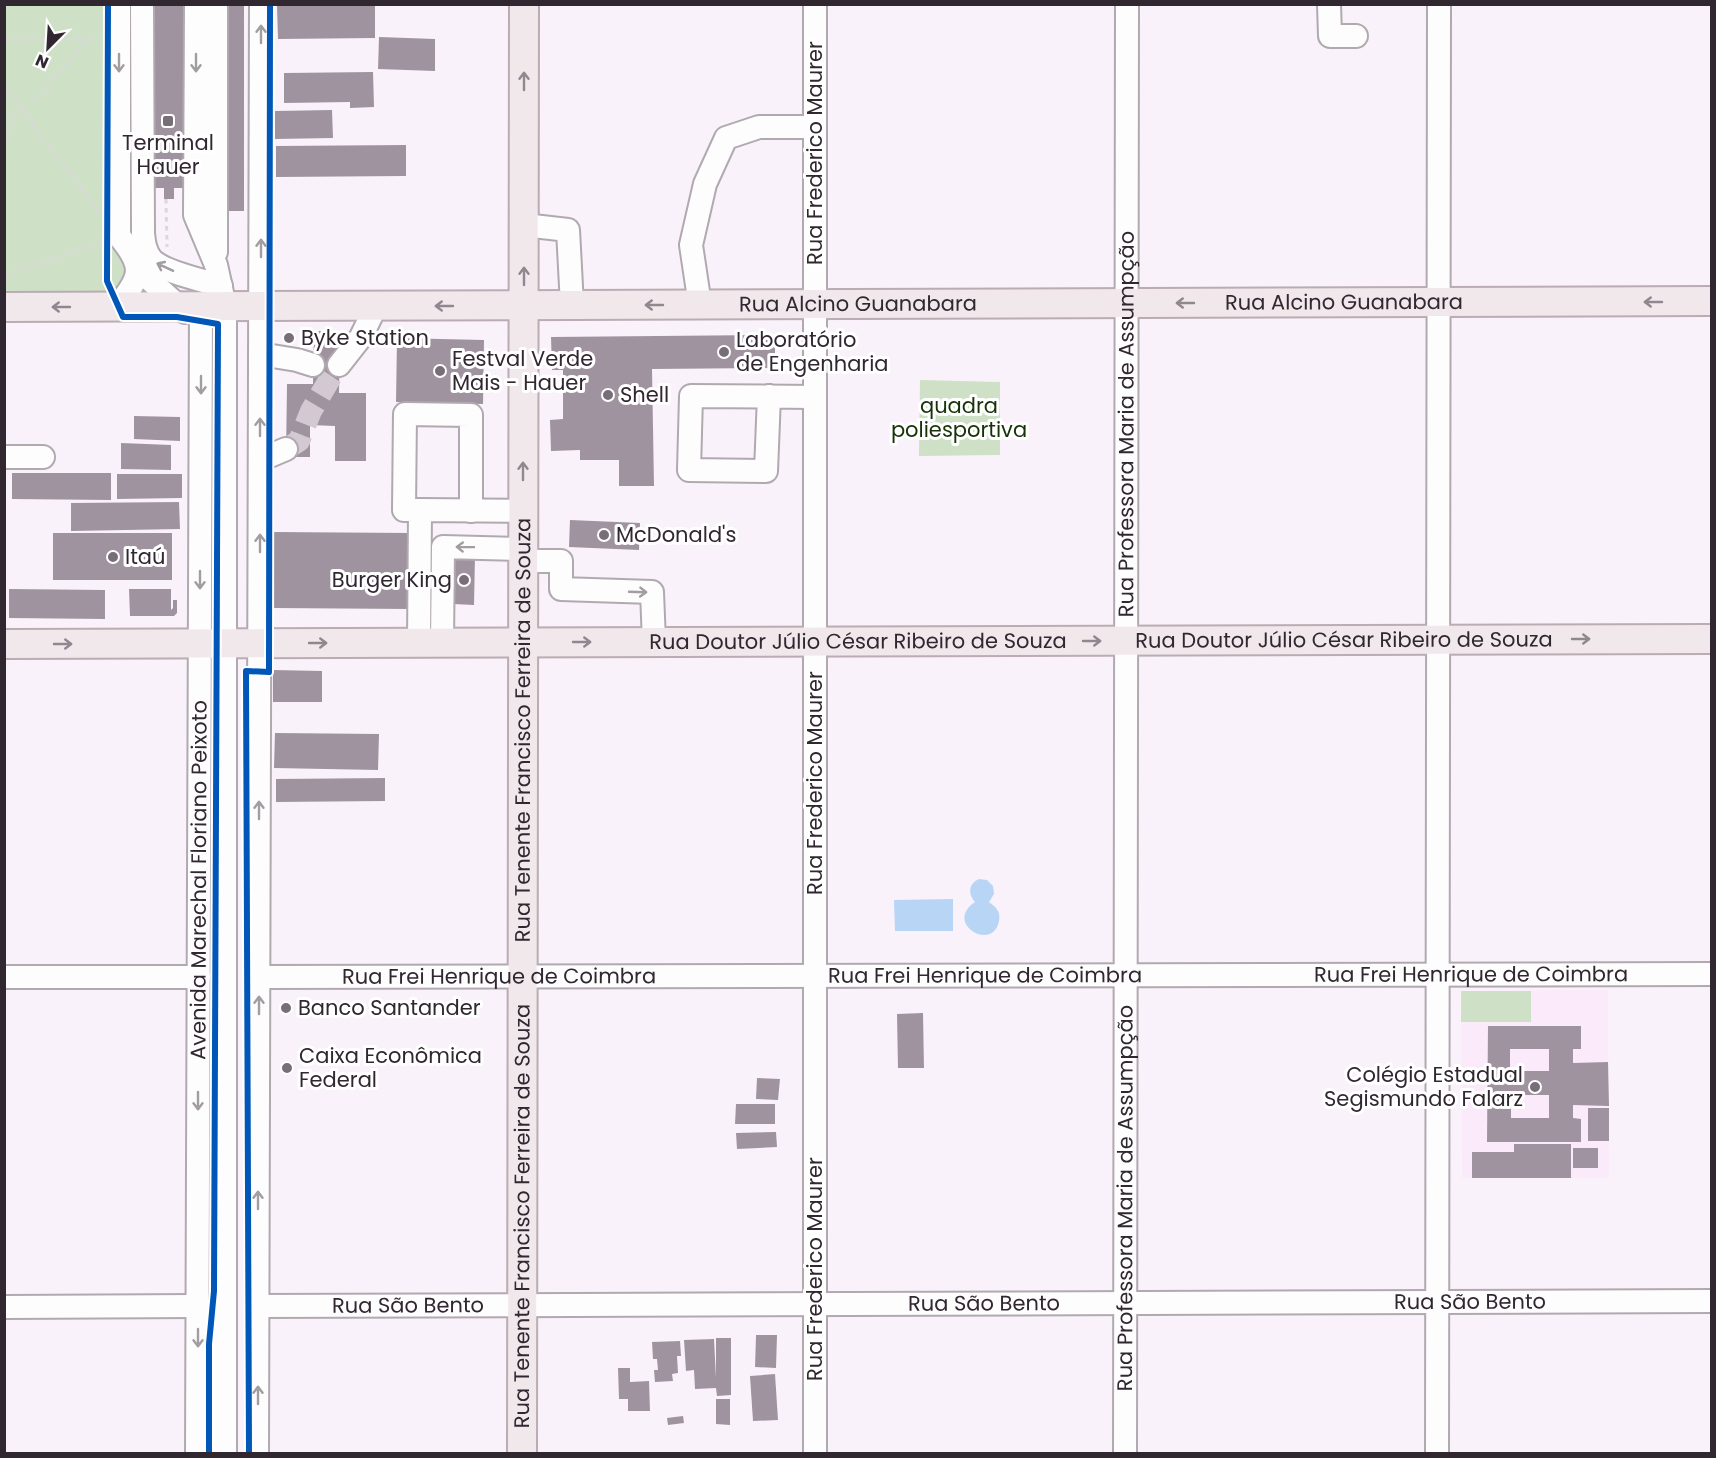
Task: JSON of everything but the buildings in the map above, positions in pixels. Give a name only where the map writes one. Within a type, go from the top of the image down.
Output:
[{"type":"main road","name":"Rua Tenente Francisco Ferreira de Souza","points":[[522,1454],[524,4]]},
{"type":"main road","name":"Rua Alcino Guanabara","points":[[4,307],[118,306],[207,299],[260,306],[1712,301]]},
{"type":"main road","name":"Rua Doutor Júlio César Ribeiro de Souza","points":[[4,644],[1712,639]]},
{"type":"street","points":[[118,4],[119,237],[136,259],[138,269],[132,287],[118,306]]},
{"type":"street","points":[[142,4],[145,250],[153,261],[207,299]]},
{"type":"street","points":[[196,4],[195,215],[207,299],[225,537],[213,643],[225,1454]]},
{"type":"street","points":[[207,299],[216,4]]},
{"type":"street","points":[[257,1454],[261,4]]},
{"type":"street","name":"Rua Frederico Maurer","points":[[815,4],[815,1454]]},
{"type":"street","name":"Rua Professora Maria de Assumpção","points":[[1125,1454],[1127,4]]},
{"type":"street","points":[[1329,4],[1330,36],[1356,36]]},
{"type":"street","points":[[1437,1454],[1439,4]]},
{"type":"street","points":[[700,305],[691,245],[705,184],[726,138],[759,127],[815,127]]},
{"type":"street","points":[[524,225],[568,230],[572,305]]},
{"type":"street","points":[[138,269],[207,299]]},
{"type":"street","name":"Avenida Marechal Floriano Peixoto","points":[[197,1454],[199,977],[213,643],[207,299]]},
{"type":"street","points":[[339,365],[361,337],[376,306]]},
{"type":"street","points":[[260,354],[314,365]]},
{"type":"street","points":[[769,396],[766,471],[690,470],[691,396],[769,396],[815,397]]},
{"type":"street","points":[[471,511],[471,415],[405,414],[404,510],[471,511],[523,511]]},
{"type":"street","points":[[260,460],[286,449]]},
{"type":"street","points":[[4,456],[44,457]]},
{"type":"street","points":[[225,537],[260,486]]},
{"type":"street","points":[[420,510],[431,643]]},
{"type":"street","points":[[431,643],[443,547],[561,561],[561,590],[652,592],[654,642]]},
{"type":"street","name":"Rua Frei Henrique de Coimbra","points":[[259,977],[1712,974]]},
{"type":"street","points":[[4,977],[199,977]]},
{"type":"street","name":"Rua São Bento","points":[[258,1306],[1712,1301]]},
{"type":"street","points":[[4,1307],[198,1306]]},
{"type":"path","points":[[4,39],[108,39]]},
{"type":"path","points":[[35,100],[87,39]]},
{"type":"path","points":[[4,86],[24,108],[100,214]]},
{"type":"path","points":[[8,145],[12,118],[24,108]]},
{"type":"path","points":[[166,199],[167,252]]},
{"type":"path","points":[[107,232],[107,251]]},
{"type":"path","points":[[4,275],[107,241]]},
{"type":"shaded area","name":"Colégio Estadual Segismundo Falarz","points":[[1608,990],[1609,1178],[1462,1178],[1461,991]]},
{"type":"green space","points":[[5,5],[114,5],[130,272],[117,290],[107,292],[5,291]]},
{"type":"green space","name":"quadra poliesportiva","points":[[920,380],[1000,382],[1000,455],[919,456]]},
{"type":"green space","points":[[1461,991],[1531,991],[1531,1022],[1461,1022]]},
{"type":"water","points":[[979,879],[987,880],[993,886],[994,894],[989,902],[999,912],[999,921],[995,930],[980,935],[967,926],[964,918],[967,910],[975,902],[970,893],[971,886]]},
{"type":"water","points":[[953,899],[953,931],[895,931],[894,900]]},
{"type":"tunnel","points":[[286,449],[299,441],[311,411],[339,365]]},
{"type":"cycle path","points":[[108,4],[107,281],[123,317],[177,317],[218,324],[214,1291],[209,1344],[209,1454]]},
{"type":"cycle path","points":[[249,1454],[246,671],[269,672],[270,4]]},
{"type":"place","name":"Terminal Hauer","points":[[168,121]]},
{"type":"place","name":"Byke Station","points":[[289,338]]},
{"type":"place","name":"Laboratório de Engenharia","points":[[724,352]]},
{"type":"place","name":"Festval Verde Mais - Hauer","points":[[440,371]]},
{"type":"place","name":"Shell","points":[[608,395]]},
{"type":"place","name":"McDonald's","points":[[604,535]]},
{"type":"place","name":"Itaú","points":[[113,557]]},
{"type":"place","name":"Burger King","points":[[464,580]]},
{"type":"place","name":"Banco Santander","points":[[286,1008]]},
{"type":"place","name":"Caixa Econômica Federal","points":[[287,1068]]},
{"type":"place","name":"Colégio Estadual Segismundo Falarz","points":[[1535,1087]]}]
